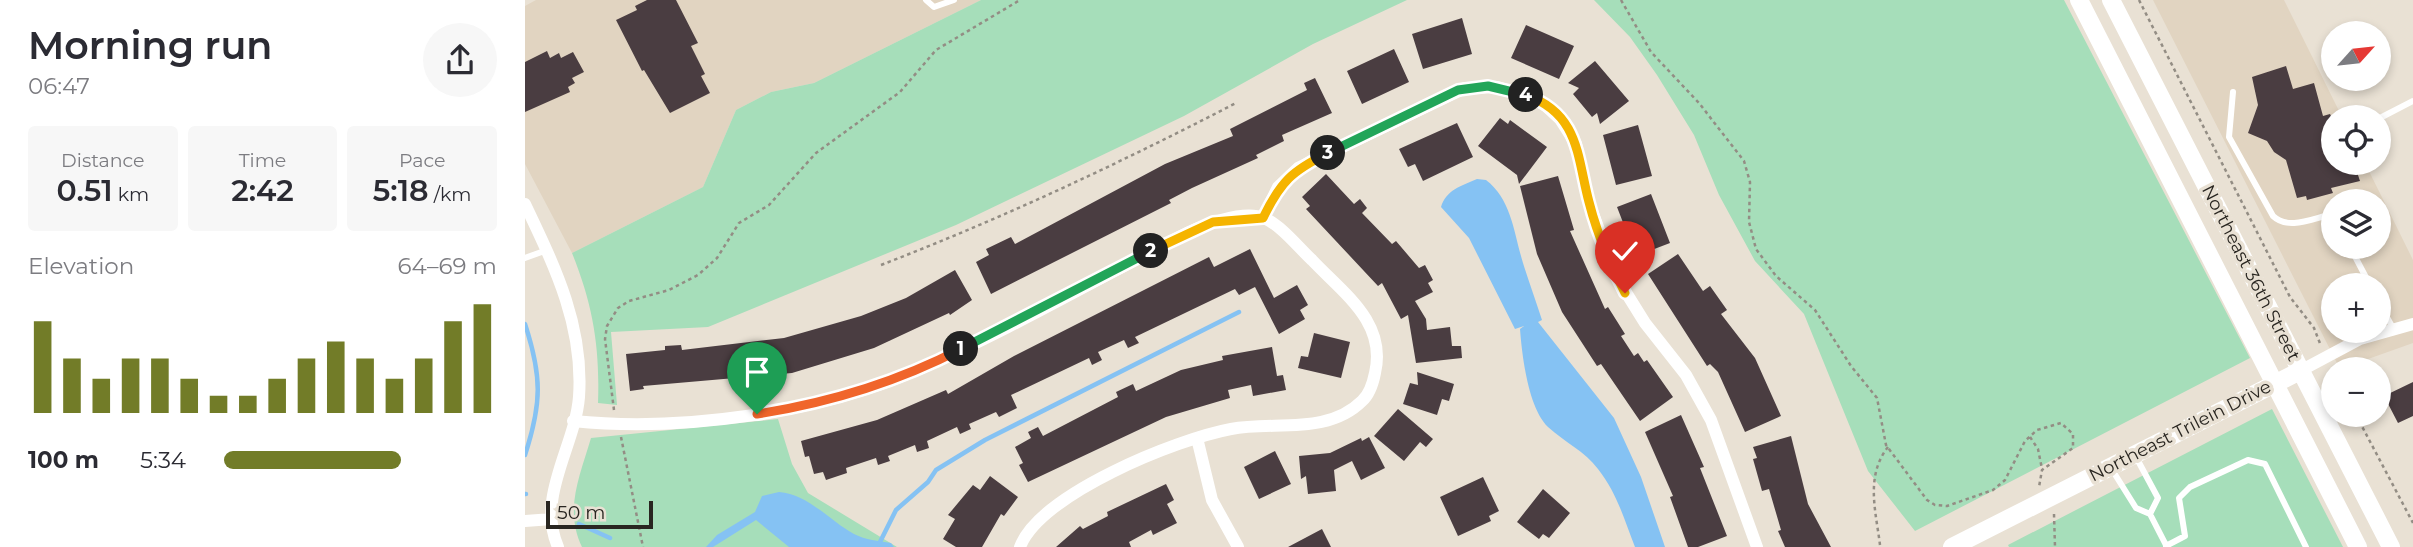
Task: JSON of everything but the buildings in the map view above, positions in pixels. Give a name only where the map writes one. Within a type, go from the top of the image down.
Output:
[{"type":"main road","name":"Northeast 36th Street","points":[[2080,0],[2358,547]]},
{"type":"main road","name":"Northeast 36th Street","points":[[2111,0],[2391,547]]},
{"type":"main road","name":"Northeast Trilein Drive","points":[[1952,547],[2300,371]]},
{"type":"street","points":[[1263,218],[1278,187],[1298,168],[1451,93],[1488,86],[1516,92],[1546,106],[1560,119],[1576,144],[1591,209],[1617,278],[1645,323],[1686,375],[1711,420],[1757,547]]},
{"type":"street","points":[[525,204],[566,296],[576,331],[579,376],[573,421],[558,472],[552,519],[558,547]]},
{"type":"street","points":[[573,421],[618,426],[789,409],[882,384],[954,353],[1187,233],[1227,219],[1263,218],[1290,239],[1364,314],[1378,347],[1373,384],[1364,400],[1337,419],[1320,424],[1257,425],[1197,438],[1116,471],[1050,508],[1025,534],[1020,547]]},
{"type":"street","name":"Northeast Trilein Drive","points":[[2325,357],[2360,339],[2413,324]]},
{"type":"street","name":"Northeast Trilein Drive","points":[[2300,371],[2321,359]]},
{"type":"street","points":[[1197,438],[1212,500],[1238,547]]},
{"type":"street","points":[[525,521],[552,519]]},
{"type":"lane","points":[[927,1],[934,7],[941,7],[954,0]]},
{"type":"lane","points":[[2233,92],[2229,136],[2273,216],[2280,222],[2291,224],[2321,217]]},
{"type":"lane","points":[[2391,112],[2413,101]]},
{"type":"lane","points":[[525,258],[547,250]]},
{"type":"lane","points":[[2391,324],[2394,330]]},
{"type":"lane","points":[[2134,454],[2158,498],[2150,514]]},
{"type":"lane","points":[[2110,467],[2136,508],[2150,514],[2166,547],[2185,536],[2179,498],[2190,487],[2248,460],[2265,464],[2306,547]]},
{"type":"path","points":[[643,547],[611,396],[605,339],[607,326],[618,308],[629,301],[669,290],[698,275],[717,258],[739,223],[769,205],[816,153],[900,92],[943,44],[1020,0]]},
{"type":"path","points":[[1621,0],[1651,52],[1699,103],[1744,161],[1750,182],[1749,222],[1756,249],[1776,276],[1815,310],[1851,366],[1877,397],[1882,436],[1930,503],[1947,506],[1974,498],[2000,485],[2030,437],[2046,425],[2061,423],[2071,428],[2075,438],[2070,453],[2042,470]]},
{"type":"path","points":[[2139,0],[2290,297],[2314,328],[2325,357]]},
{"type":"path","points":[[881,265],[1091,177],[1236,103]]},
{"type":"path","points":[[2362,427],[2413,523]]},
{"type":"path","points":[[2030,437],[2038,449],[2042,470],[2039,489],[2056,519],[2055,547]]},
{"type":"path","points":[[1880,545],[1874,483],[1878,465],[1888,447]]},
{"type":"shaded area","points":[[536,0],[981,0],[814,83],[771,92],[736,110],[703,187],[572,253],[525,164],[525,6]]},
{"type":"shaded area","points":[[2153,0],[2284,0],[2321,75],[2321,91],[2329,91],[2336,105],[2321,105],[2321,175],[2371,175],[2378,189],[2321,189],[2321,259],[2391,259],[2391,216],[2413,260],[2413,343],[2374,357],[2334,357],[2327,343],[2391,343],[2391,273],[2321,273],[2321,332]]},
{"type":"green space","points":[[981,0],[1407,0],[1313,44],[1184,116],[956,225],[708,327],[611,332],[617,405],[598,403],[594,326],[572,253],[703,187],[736,110],[771,92],[814,83]]},
{"type":"green space","points":[[1594,0],[2064,0],[2250,358],[1915,531],[1868,471],[1804,314],[1755,261],[1719,195],[1694,135],[1657,75],[1630,37]]},
{"type":"green space","points":[[2272,409],[2343,547],[2009,547],[2008,545]]},
{"type":"green space","points":[[778,419],[792,464],[808,493],[897,547],[582,547],[574,519],[574,506],[591,438]]},
{"type":"water","points":[[1477,179],[1486,180],[1495,188],[1507,207],[1542,320],[1538,322],[1614,418],[1641,477],[1665,547],[1635,547],[1605,478],[1587,457],[1548,427],[1535,407],[1522,353],[1520,329],[1524,326],[1515,329],[1469,238],[1441,207],[1446,196]]},
{"type":"water","points":[[779,492],[809,503],[854,534],[891,543],[894,547],[789,547],[756,520],[713,547],[706,547],[717,535],[755,512],[762,496]]},
{"type":"waterway","points":[[879,544],[896,510],[928,482],[936,470],[985,440],[1239,312]]},
{"type":"waterway","points":[[525,324],[535,359],[538,390],[535,420],[525,455]]},
{"type":"waterway","points":[[579,524],[610,538]]},
{"type":"route","points":[[757,414],[789,409],[882,384],[954,353],[1187,233],[1227,219],[1263,218],[1278,187],[1298,168],[1441,97],[1471,87],[1497,87],[1531,97],[1546,106],[1566,127],[1580,152],[1588,200],[1609,262],[1625,293]]}]
